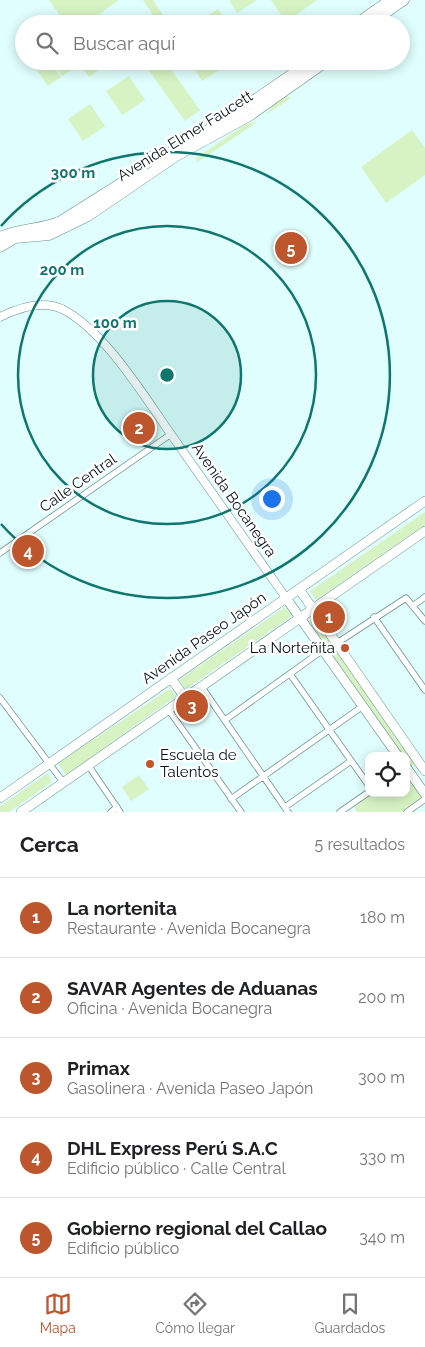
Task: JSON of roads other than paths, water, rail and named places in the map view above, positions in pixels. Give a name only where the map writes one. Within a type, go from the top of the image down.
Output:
[{"type":"highway","points":[[369,15],[390,0]]},
{"type":"highway","points":[[383,15],[404,0]]},
{"type":"highway","name":"Avenida Elmer Faucett","points":[[0,237],[18,231],[49,226],[61,221],[172,150],[230,117],[298,70]]},
{"type":"highway","name":"Avenida Elmer Faucett","points":[[0,247],[15,238],[49,235],[88,216],[142,178],[212,134],[249,116],[313,70]]},
{"type":"main road","name":"Avenida Paseo Japón","points":[[0,798],[425,502]]},
{"type":"main road","points":[[21,812],[425,531]]},
{"type":"main road","points":[[298,589],[424,768]]},
{"type":"main road","name":"Avenida Bocanegra","points":[[286,598],[395,752]]},
{"type":"main road","points":[[171,678],[185,698]]},
{"type":"main road","points":[[410,772],[425,794]]},
{"type":"street","name":"Avenida Bocanegra","points":[[0,317],[30,306],[54,306],[79,320],[115,358],[171,434],[286,598]]},
{"type":"street","name":"Calle Central","points":[[0,553],[171,434]]},
{"type":"street","points":[[414,605],[425,597]]},
{"type":"street","points":[[336,643],[403,599],[409,600],[414,605],[425,621]]},
{"type":"street","points":[[374,617],[425,690]]},
{"type":"street","points":[[225,720],[324,650]]},
{"type":"street","points":[[290,674],[365,780]]},
{"type":"street","points":[[201,686],[286,810],[351,761]]},
{"type":"street","points":[[0,698],[63,782]]},
{"type":"street","points":[[231,799],[363,706]]},
{"type":"street","points":[[168,709],[241,812]]},
{"type":"street","points":[[88,765],[119,810],[111,812]]},
{"type":"street","points":[[410,771],[424,768]]},
{"type":"street","points":[[340,812],[365,795]]},
{"type":"street","points":[[408,812],[425,799]]},
{"type":"street","points":[[349,806],[354,812]]},
{"type":"place","name":"Gobierno regional del Callao","points":[[291,248]]},
{"type":"place","name":"SAVAR Agentes de Aduanas","points":[[139,428]]},
{"type":"place","name":"DHL Express Perú S.A.C","points":[[28,551]]},
{"type":"place","name":"La nortenita","points":[[329,617]]},
{"type":"place","name":"La Norteñita","points":[[345,648]]},
{"type":"place","name":"Primax","points":[[192,706]]},
{"type":"place","name":"Escuela de Talentos","points":[[150,764]]}]
